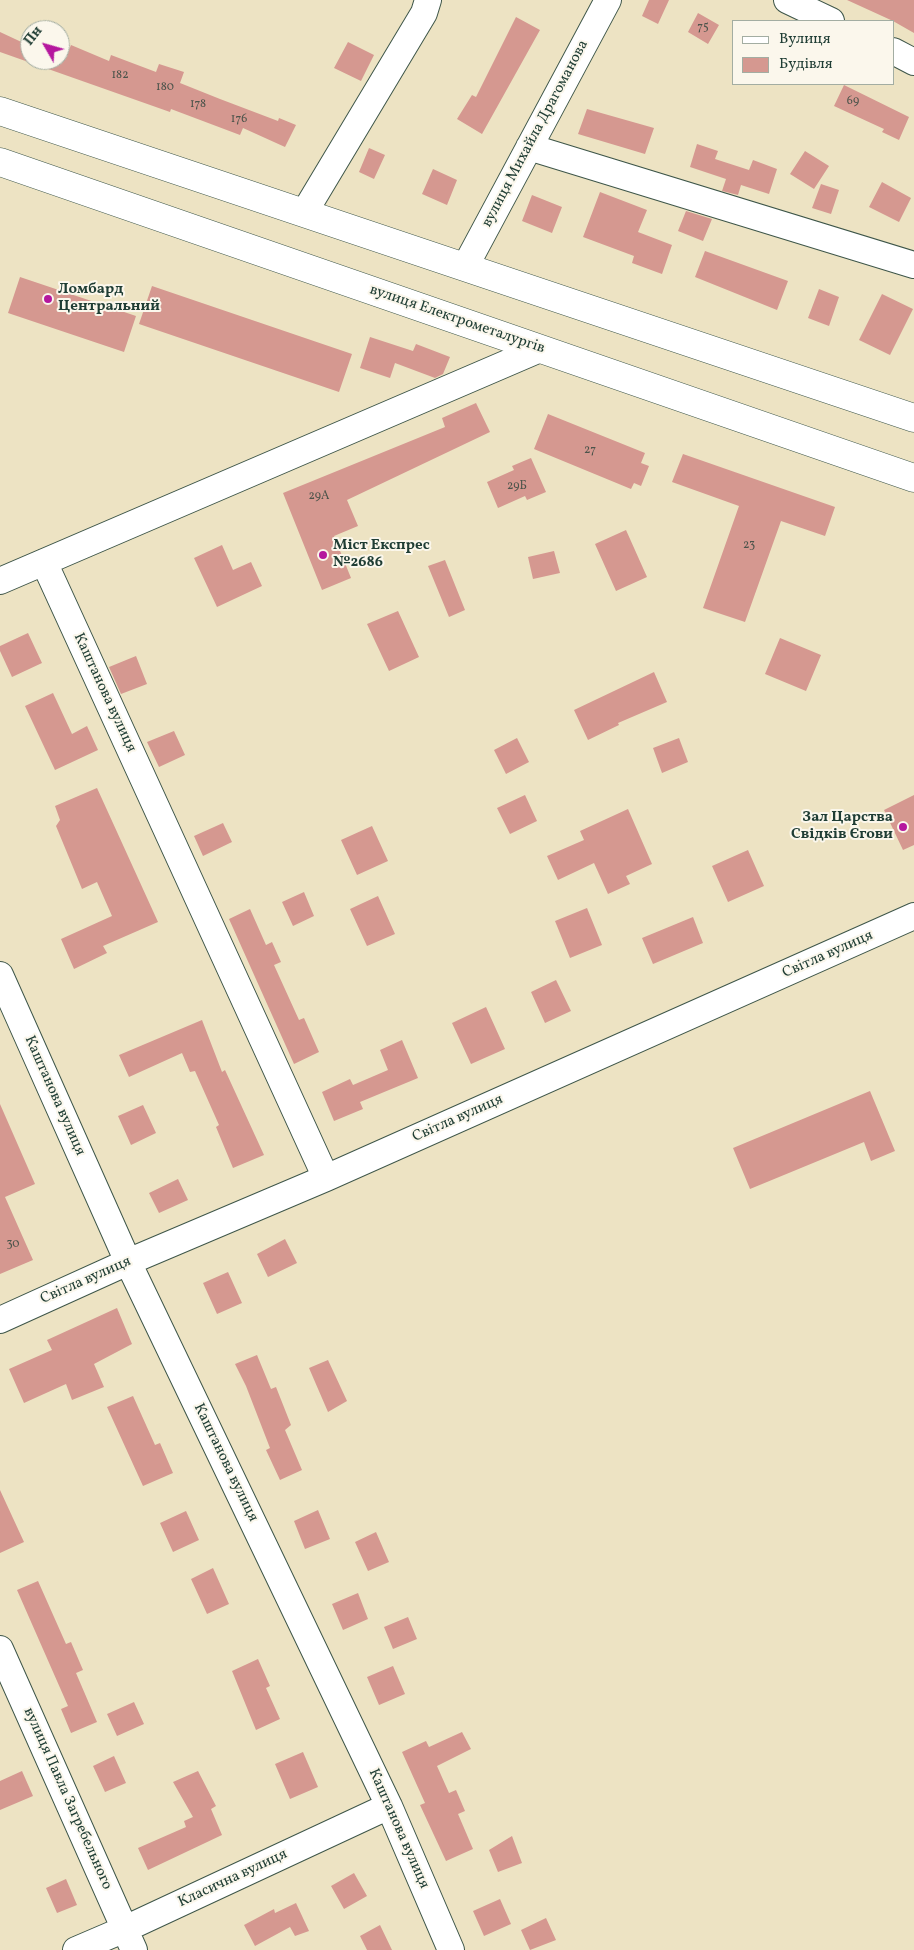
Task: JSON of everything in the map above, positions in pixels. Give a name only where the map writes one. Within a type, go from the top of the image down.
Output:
[{"type":"main road","points":[[0,111],[914,418]]},
{"type":"main road","name":"вулиця Електрометалургів","points":[[0,162],[914,478]]},
{"type":"street","points":[[304,213],[381,87],[424,13],[428,0]]},
{"type":"street","name":"вулиця Михайла Драгоманова","points":[[465,267],[608,0]]},
{"type":"street","points":[[787,0],[829,20]]},
{"type":"street","points":[[894,52],[914,62]]},
{"type":"street","points":[[529,147],[914,264]]},
{"type":"street","points":[[0,581],[540,349]]},
{"type":"street","name":"Каштанова вулиця","points":[[44,562],[326,1178]]},
{"type":"street","name":"Світла вулиця","points":[[0,1320],[128,1262],[326,1178],[914,916]]},
{"type":"street","name":"Каштанова вулиця","points":[[0,975],[128,1262],[389,1806],[451,1950]]},
{"type":"street","name":"вулиця Павла Загребельного","points":[[0,1649],[130,1940]]},
{"type":"street","name":"Класична вулиця","points":[[76,1950],[130,1940],[389,1806]]},
{"type":"building","points":[[649,0],[669,0],[658,24],[642,16]]},
{"type":"building","points":[[847,0],[914,0],[914,33],[894,20]]},
{"type":"building","points":[[698,13],[719,25],[708,44],[688,32]]},
{"type":"building","points":[[516,17],[540,30],[482,134],[457,119],[472,95],[476,97]]},
{"type":"building","points":[[0,32],[20,41],[20,59],[0,52]]},
{"type":"building","points":[[348,42],[374,55],[361,81],[334,68]]},
{"type":"building","points":[[71,45],[109,61],[111,55],[156,72],[159,64],[184,72],[180,83],[278,121],[279,118],[296,125],[285,147],[243,128],[240,135],[171,109],[170,112],[51,70],[70,70]]},
{"type":"building","points":[[844,85],[909,117],[899,140],[882,132],[884,129],[834,106]]},
{"type":"building","points":[[587,109],[654,128],[645,154],[578,134]]},
{"type":"building","points":[[697,144],[718,151],[715,159],[749,170],[753,160],[777,169],[769,194],[741,185],[738,195],[722,191],[726,179],[690,167]]},
{"type":"building","points":[[369,148],[385,155],[374,179],[359,172]]},
{"type":"building","points":[[805,151],[829,166],[814,189],[790,174]]},
{"type":"building","points":[[433,169],[457,180],[447,205],[422,194]]},
{"type":"building","points":[[882,182],[911,198],[899,222],[869,207]]},
{"type":"building","points":[[821,184],[839,190],[831,214],[812,208]]},
{"type":"building","points":[[600,192],[647,210],[638,232],[672,245],[662,274],[632,263],[634,256],[583,237]]},
{"type":"building","points":[[532,195],[562,207],[552,233],[522,221]]},
{"type":"building","points":[[686,211],[712,219],[703,241],[678,231]]},
{"type":"building","points":[[705,251],[788,281],[777,310],[695,277]]},
{"type":"building","points":[[20,277],[136,316],[124,352],[8,313]]},
{"type":"building","points":[[152,286],[352,354],[339,392],[139,324]]},
{"type":"building","points":[[819,289],[839,297],[829,326],[808,318]]},
{"type":"building","points":[[882,294],[913,309],[890,355],[859,340]]},
{"type":"building","points":[[370,337],[413,351],[416,344],[450,357],[443,374],[435,378],[395,363],[390,378],[360,368]]},
{"type":"building","points":[[476,403],[490,432],[347,500],[358,526],[334,536],[351,578],[322,590],[283,493],[445,427],[442,418]]},
{"type":"building","points":[[548,414],[645,453],[641,463],[649,466],[641,486],[634,483],[631,489],[534,449]]},
{"type":"building","points":[[683,454],[835,507],[825,536],[781,521],[745,622],[703,608],[739,506],[672,482]]},
{"type":"building","points":[[531,458],[546,492],[527,500],[525,496],[498,508],[487,482],[514,470],[512,466]]},
{"type":"building","points":[[626,530],[647,577],[616,591],[595,544]]},
{"type":"building","points":[[222,545],[233,570],[251,562],[262,586],[217,607],[194,558]]},
{"type":"building","points":[[554,551],[560,573],[533,579],[528,557]]},
{"type":"building","points":[[445,560],[465,610],[449,617],[428,566]]},
{"type":"building","points":[[398,611],[419,657],[389,671],[367,624]]},
{"type":"building","points":[[28,633],[42,663],[12,677],[0,651],[0,646]]},
{"type":"building","points":[[780,638],[821,655],[806,691],[765,674]]},
{"type":"building","points":[[136,656],[147,684],[121,694],[109,667]]},
{"type":"building","points":[[654,672],[667,702],[618,723],[619,725],[588,740],[574,710]]},
{"type":"building","points":[[53,693],[72,734],[87,726],[98,750],[55,770],[25,706]]},
{"type":"building","points":[[174,731],[185,755],[159,767],[147,742]]},
{"type":"building","points":[[517,738],[529,762],[506,774],[494,750]]},
{"type":"building","points":[[679,738],[688,762],[662,773],[653,748]]},
{"type":"building","points":[[97,788],[158,922],[103,946],[107,953],[74,969],[61,939],[112,916],[97,882],[82,889],[56,826],[60,820],[55,806]]},
{"type":"building","points":[[525,795],[537,821],[510,834],[497,808]]},
{"type":"building","name":"Зал Царства Свідків Єгови","points":[[914,795],[914,845],[903,850],[884,810]]},
{"type":"building","points":[[628,809],[652,864],[626,876],[630,884],[608,894],[594,863],[558,880],[547,856],[584,840],[580,831]]},
{"type":"building","points":[[223,823],[232,842],[203,856],[194,836]]},
{"type":"building","points":[[372,826],[388,861],[357,875],[341,840]]},
{"type":"building","points":[[748,850],[764,886],[728,902],[712,866]]},
{"type":"building","points":[[304,892],[314,916],[293,926],[282,902]]},
{"type":"building","points":[[378,896],[395,934],[367,946],[350,909]]},
{"type":"building","points":[[587,908],[602,945],[570,958],[555,921]]},
{"type":"building","points":[[250,909],[266,945],[272,942],[281,962],[274,965],[299,1020],[304,1018],[319,1052],[294,1064],[229,919]]},
{"type":"building","points":[[693,917],[703,943],[653,964],[642,938]]},
{"type":"building","points":[[556,980],[571,1011],[545,1023],[531,992]]},
{"type":"building","points":[[486,1007],[505,1049],[471,1064],[452,1023]]},
{"type":"building","points":[[202,1020],[222,1072],[225,1070],[264,1155],[233,1168],[216,1127],[219,1125],[195,1071],[190,1072],[182,1053],[129,1077],[119,1055]]},
{"type":"building","points":[[402,1040],[418,1078],[360,1102],[363,1109],[334,1121],[322,1092],[350,1079],[353,1085],[388,1070],[380,1050]]},
{"type":"building","points":[[870,1091],[895,1151],[871,1161],[864,1142],[750,1189],[733,1148]]},
{"type":"building","points":[[0,1104],[35,1184],[5,1197],[33,1260],[0,1274]]},
{"type":"building","points":[[143,1105],[156,1133],[131,1145],[118,1116]]},
{"type":"building","points":[[178,1179],[188,1200],[159,1213],[149,1193]]},
{"type":"building","points":[[285,1239],[297,1263],[268,1277],[257,1254]]},
{"type":"building","points":[[228,1272],[242,1303],[217,1314],[203,1283]]},
{"type":"building","points":[[117,1308],[132,1344],[94,1364],[104,1387],[72,1400],[66,1384],[24,1403],[9,1369],[52,1350],[47,1340]]},
{"type":"building","points":[[257,1355],[271,1389],[276,1387],[291,1425],[285,1430],[302,1470],[280,1480],[266,1450],[270,1448],[246,1386],[235,1364]]},
{"type":"building","points":[[328,1360],[347,1401],[328,1412],[309,1368]]},
{"type":"building","points":[[133,1396],[155,1445],[160,1443],[173,1473],[143,1486],[107,1407]]},
{"type":"building","points":[[0,1490],[24,1542],[0,1553]]},
{"type":"building","points":[[318,1510],[330,1539],[305,1549],[294,1521]]},
{"type":"building","points":[[186,1511],[199,1540],[173,1552],[160,1523]]},
{"type":"building","points":[[376,1532],[389,1562],[368,1571],[355,1542]]},
{"type":"building","points":[[213,1568],[229,1604],[207,1614],[191,1579]]},
{"type":"building","points":[[38,1581],[66,1644],[71,1642],[83,1670],[76,1673],[97,1722],[71,1733],[61,1709],[68,1706],[17,1590]]},
{"type":"building","points":[[358,1593],[368,1619],[343,1630],[332,1604]]},
{"type":"building","points":[[408,1617],[417,1639],[393,1649],[384,1627]]},
{"type":"building","points":[[258,1659],[270,1686],[266,1688],[280,1719],[256,1730],[232,1671]]},
{"type":"building","points":[[393,1666],[405,1694],[379,1705],[367,1677]]},
{"type":"building","points":[[134,1702],[144,1724],[117,1736],[107,1714]]},
{"type":"building","points":[[462,1732],[471,1749],[437,1766],[449,1793],[456,1790],[465,1811],[458,1814],[473,1849],[446,1861],[420,1805],[425,1803],[402,1752],[426,1741],[429,1747]]},
{"type":"building","points":[[303,1752],[318,1787],[290,1799],[275,1764]]},
{"type":"building","points":[[114,1756],[126,1783],[105,1792],[93,1766]]},
{"type":"building","points":[[22,1771],[33,1796],[0,1810],[0,1781]]},
{"type":"building","points":[[198,1771],[216,1806],[211,1809],[222,1835],[148,1870],[138,1848],[186,1827],[184,1821],[193,1817],[173,1782]]},
{"type":"building","points":[[512,1836],[522,1863],[498,1872],[489,1850]]},
{"type":"building","points":[[354,1873],[367,1896],[344,1909],[331,1886]]},
{"type":"building","points":[[66,1879],[77,1905],[57,1913],[46,1888]]},
{"type":"building","points":[[500,1899],[511,1924],[484,1936],[473,1911]]},
{"type":"building","points":[[296,1903],[309,1931],[295,1936],[290,1927],[255,1946],[244,1925],[274,1909],[275,1913]]},
{"type":"building","points":[[546,1918],[556,1940],[530,1950],[521,1930]]},
{"type":"building","points":[[380,1925],[392,1950],[367,1950],[360,1936]]},
{"type":"place","name":"Ломбард Центральний","points":[[48,299]]},
{"type":"place","name":"Міст Експрес №2686","points":[[323,555]]},
{"type":"place","name":"Зал Царства Свідків Єгови","points":[[903,827]]}]
